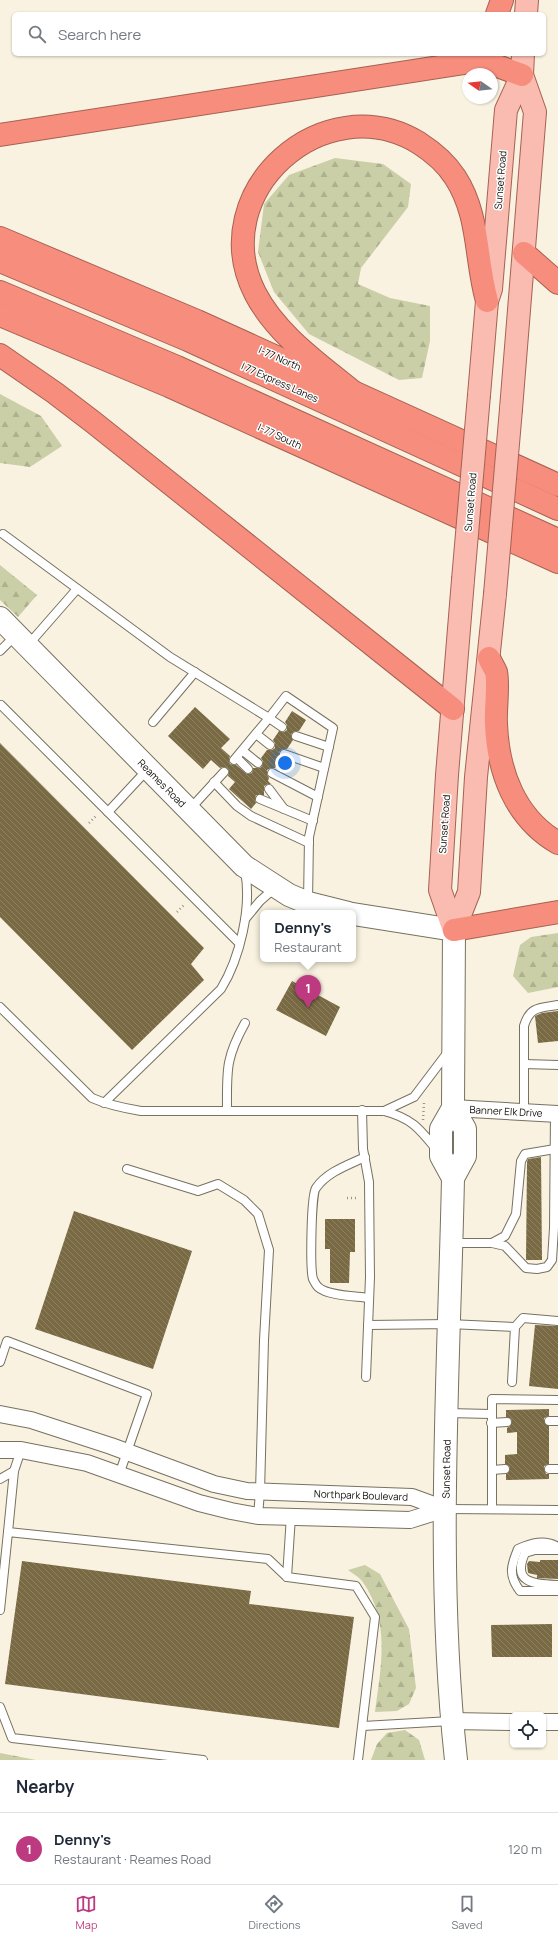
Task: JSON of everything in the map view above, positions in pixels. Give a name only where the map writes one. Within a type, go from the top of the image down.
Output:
[{"type":"highway","points":[[498,12],[502,0]]},
{"type":"highway","points":[[0,135],[454,60],[492,64],[522,65]]},
{"type":"highway","points":[[352,391],[300,348],[270,316],[250,282],[244,257],[243,244],[245,220],[258,189],[271,169],[280,159],[300,144],[334,130],[372,127],[412,139],[436,155],[455,175],[467,201],[478,241],[481,281],[486,301]]},
{"type":"highway","name":"I-77 North","points":[[0,238],[197,321],[558,485]]},
{"type":"highway","points":[[524,252],[558,283]]},
{"type":"highway","name":"I 77 Express Lanes","points":[[0,261],[202,346],[558,509]]},
{"type":"highway","points":[[0,292],[184,370],[558,540]]},
{"type":"highway","name":"I-77 South","points":[[0,315],[169,386],[558,562]]},
{"type":"highway","points":[[0,355],[93,422],[453,710]]},
{"type":"highway","points":[[489,658],[496,672],[496,724],[498,746],[510,790],[516,802],[531,822],[558,843]]},
{"type":"highway","points":[[454,930],[558,912]]},
{"type":"main road","points":[[526,12],[527,0]]},
{"type":"main road","name":"Sunset Road","points":[[454,930],[469,892],[476,777],[495,594],[524,252],[535,112],[522,65]]},
{"type":"main road","name":"Sunset Road","points":[[453,1178],[441,1156],[441,1129],[453,1108],[454,930],[440,890],[463,580],[486,301],[491,289],[506,110],[522,65]]},
{"type":"main road","name":"Reames Road","points":[[0,618],[244,866],[276,887],[308,903],[336,910]]},
{"type":"main road","points":[[356,914],[454,930]]},
{"type":"main road","name":"Sunset Road","points":[[453,1108],[465,1129],[465,1156],[453,1178],[445,1509],[445,1617],[456,1760]]},
{"type":"street","name":"Banner Elk Drive","points":[[453,1108],[556,1114]]},
{"type":"street","name":"Northpark Boulevard","points":[[0,1414],[31,1420],[127,1452],[214,1484],[247,1491],[260,1492],[412,1497],[445,1509]]},
{"type":"street","points":[[0,1450],[21,1450],[87,1463],[199,1503],[258,1516],[410,1520],[445,1509]]},
{"type":"street","points":[[452,1721],[510,1722]]},
{"type":"street","points":[[546,1722],[558,1722]]},
{"type":"lane","points":[[2,534],[170,657],[282,727]]},
{"type":"lane","points":[[0,651],[22,640],[77,589]]},
{"type":"lane","points":[[152,722],[195,672]]},
{"type":"lane","points":[[248,769],[235,759],[286,696],[333,728],[309,844],[308,903]]},
{"type":"lane","points":[[1,705],[239,943]]},
{"type":"lane","points":[[256,734],[270,745]]},
{"type":"lane","points":[[296,736],[329,747]]},
{"type":"lane","points":[[243,751],[258,763]]},
{"type":"lane","points":[[284,754],[324,768]]},
{"type":"lane","points":[[108,812],[148,768]]},
{"type":"lane","points":[[189,810],[224,772]]},
{"type":"lane","points":[[272,773],[318,797]]},
{"type":"lane","points":[[214,782],[237,806],[251,816],[309,844]]},
{"type":"lane","points":[[269,789],[285,810]]},
{"type":"lane","points":[[260,799],[313,821]]},
{"type":"lane","points":[[104,1103],[221,989],[229,976],[246,918],[248,885],[244,866]]},
{"type":"lane","points":[[246,918],[260,901],[276,887]]},
{"type":"lane","points":[[524,1112],[524,1026],[527,1015],[534,1010],[558,1005]]},
{"type":"lane","points":[[0,1007],[92,1098],[104,1103],[119,1108],[141,1111],[384,1110],[405,1118],[413,1123],[441,1156]]},
{"type":"lane","points":[[227,1111],[228,1060],[233,1044],[245,1023]]},
{"type":"lane","points":[[384,1110],[414,1097],[454,1045]]},
{"type":"lane","points":[[524,1064],[558,1065]]},
{"type":"lane","points":[[362,1110],[365,1158],[369,1182],[369,1298],[366,1377]]},
{"type":"lane","points":[[451,1243],[492,1243],[505,1246],[526,1268],[537,1269],[547,1267],[552,1260],[556,1114]]},
{"type":"lane","points":[[492,1243],[505,1236],[516,1214],[521,1161],[525,1154],[555,1149]]},
{"type":"lane","points":[[365,1158],[344,1166],[328,1176],[314,1189],[311,1254],[313,1279],[318,1287],[338,1294],[369,1298]]},
{"type":"lane","points":[[127,1169],[198,1191],[218,1184],[244,1200],[258,1214],[269,1250],[264,1340],[258,1516]]},
{"type":"lane","points":[[512,1382],[515,1327],[523,1318],[558,1321]]},
{"type":"lane","points":[[368,1324],[449,1324],[515,1327]]},
{"type":"lane","points":[[0,1362],[7,1341],[146,1394],[119,1475]]},
{"type":"lane","points":[[492,1509],[492,1399],[558,1400]]},
{"type":"lane","points":[[447,1413],[491,1414]]},
{"type":"lane","points":[[549,1421],[558,1421]]},
{"type":"lane","points":[[491,1423],[506,1422]]},
{"type":"lane","points":[[0,1610],[14,1471],[21,1450]]},
{"type":"lane","points":[[492,1470],[505,1469]]},
{"type":"lane","points":[[549,1469],[558,1469]]},
{"type":"lane","points":[[0,1479],[14,1471]]},
{"type":"lane","points":[[445,1509],[558,1510]]},
{"type":"lane","points":[[287,1577],[291,1516]]},
{"type":"lane","points":[[8,1532],[268,1559],[287,1577],[356,1586],[375,1617],[358,1760]]},
{"type":"lane","points":[[558,1546],[552,1543],[531,1543],[518,1549],[512,1563],[512,1581],[520,1591],[558,1591]]},
{"type":"lane","points":[[558,1550],[534,1550],[525,1553],[520,1562],[520,1573],[527,1582],[535,1584],[558,1585]]},
{"type":"lane","points":[[0,1707],[12,1738],[203,1760]]},
{"type":"lane","points":[[363,1726],[452,1721]]},
{"type":"path","points":[[423,1124],[424,1098]]},
{"type":"green space","points":[[335,158],[383,164],[411,184],[408,207],[361,268],[358,284],[390,298],[430,306],[430,341],[422,378],[399,380],[309,334],[274,292],[258,252],[264,204],[289,175]]},
{"type":"green space","points":[[0,394],[41,416],[62,446],[30,467],[0,463]]},
{"type":"green space","points":[[0,565],[37,595],[18,617],[0,600]]},
{"type":"green space","points":[[558,933],[558,987],[528,993],[513,976],[520,945],[531,937]]},
{"type":"green space","points":[[365,1565],[380,1574],[409,1629],[416,1688],[409,1704],[397,1711],[375,1712],[380,1678],[382,1645],[377,1612],[371,1596],[362,1581],[348,1570]]},
{"type":"green space","points":[[405,1730],[419,1740],[425,1760],[371,1760],[377,1744],[387,1733]]},
{"type":"green space","points":[[0,1753],[36,1760],[0,1760]]},
{"type":"building","points":[[195,707],[230,739],[221,748],[230,756],[230,764],[236,765],[247,774],[252,773],[253,768],[260,768],[263,761],[261,758],[267,750],[272,750],[275,748],[275,743],[273,740],[279,731],[284,732],[287,730],[287,725],[285,722],[292,711],[306,720],[299,731],[295,731],[291,734],[293,740],[287,749],[283,749],[279,752],[281,759],[275,768],[267,770],[269,778],[268,781],[271,784],[264,786],[264,795],[256,795],[256,803],[251,809],[229,789],[235,782],[228,776],[229,771],[227,768],[220,768],[211,760],[203,769],[168,736]]},
{"type":"building","points":[[0,743],[204,948],[191,964],[204,980],[132,1050],[0,917]]},
{"type":"building","points":[[292,981],[340,1007],[326,1036],[276,1010]]},
{"type":"building","points":[[558,1011],[558,1041],[538,1043],[535,1016],[542,1013]]},
{"type":"building","points":[[541,1157],[542,1260],[526,1260],[527,1162],[528,1159]]},
{"type":"building","points":[[74,1211],[192,1251],[153,1369],[35,1329]]},
{"type":"building","points":[[325,1219],[355,1219],[355,1252],[350,1252],[349,1283],[330,1283],[330,1249],[325,1249]]},
{"type":"building","points":[[535,1325],[558,1326],[558,1389],[529,1386]]},
{"type":"building","points":[[549,1409],[549,1416],[544,1418],[544,1421],[549,1426],[549,1464],[544,1466],[544,1469],[546,1474],[549,1474],[549,1479],[506,1480],[506,1474],[510,1469],[509,1466],[505,1464],[505,1455],[517,1454],[517,1432],[507,1433],[507,1428],[512,1422],[511,1419],[506,1417],[506,1410]]},
{"type":"building","points":[[540,1560],[558,1560],[558,1579],[537,1578],[537,1575],[528,1573],[527,1564],[529,1561],[540,1562]]},
{"type":"building","points":[[22,1561],[251,1591],[249,1604],[354,1617],[339,1728],[5,1684]]},
{"type":"building","points":[[552,1624],[552,1657],[492,1657],[491,1625]]},
{"type":"place","name":"Denny's","points":[[308,1008]]}]
